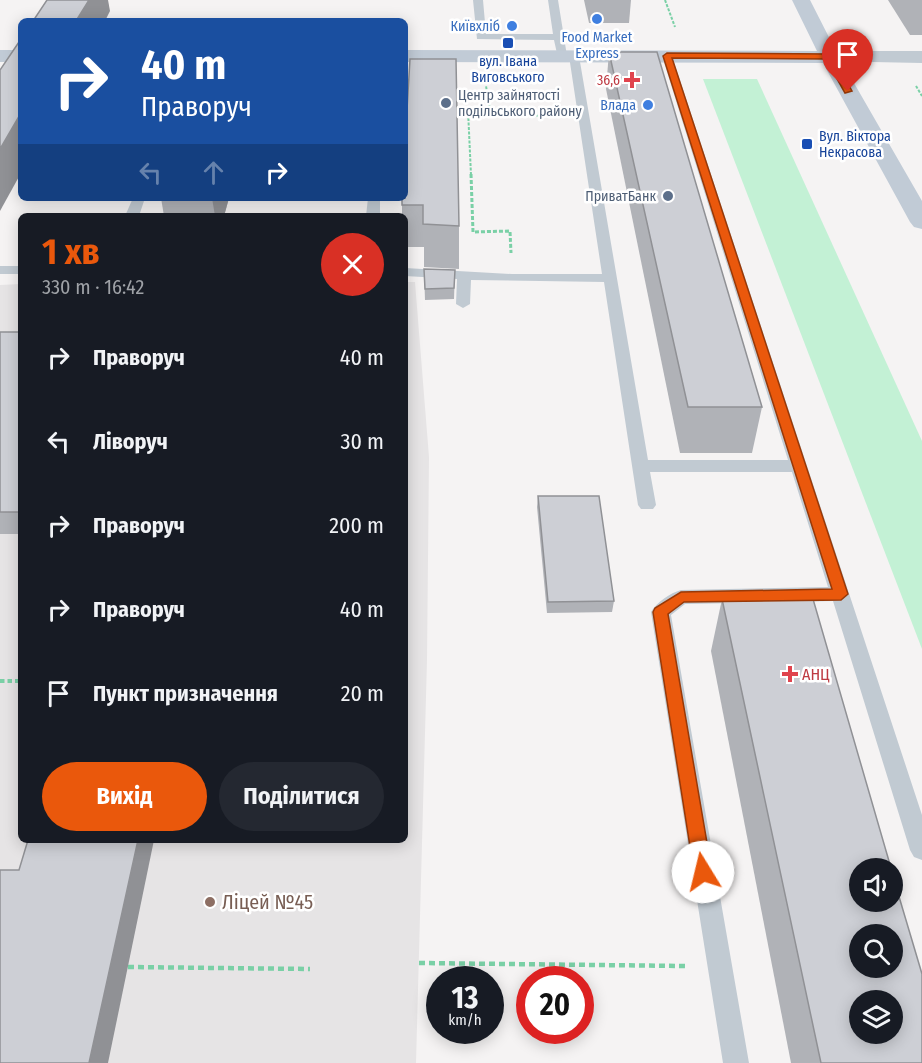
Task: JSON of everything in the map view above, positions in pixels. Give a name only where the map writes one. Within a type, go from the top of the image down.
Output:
[{"type":"main road","points":[[801,0],[829,57],[922,222]]},
{"type":"main road","points":[[408,56],[565,50],[667,56],[829,57]]},
{"type":"main road","points":[[0,56],[18,56]]},
{"type":"street","points":[[829,57],[922,57]]},
{"type":"lane","points":[[478,0],[481,37],[565,50]]},
{"type":"lane","points":[[553,0],[584,116],[647,505]]},
{"type":"lane","points":[[667,56],[922,850]]},
{"type":"lane","points":[[0,270],[18,270]]},
{"type":"lane","points":[[408,272],[512,278],[610,278]]},
{"type":"lane","points":[[463,304],[464,275]]},
{"type":"lane","points":[[641,466],[800,466]]},
{"type":"lane","points":[[736,1063],[661,612],[681,597],[841,594]]},
{"type":"path","points":[[665,0],[676,31]]},
{"type":"path","points":[[485,81],[490,110],[468,110],[473,232],[510,231],[512,278]]},
{"type":"path","points":[[913,82],[922,96]]},
{"type":"path","points":[[469,116],[584,116]]},
{"type":"path","points":[[0,681],[18,681]]},
{"type":"path","points":[[419,963],[719,966]]},
{"type":"path","points":[[128,967],[310,969]]},
{"type":"shaded area","name":"Ліцей №45","points":[[408,282],[415,282],[429,457],[427,660],[416,1063],[0,1063],[0,285],[18,284],[18,843],[408,843]]},
{"type":"green space","points":[[703,79],[757,79],[922,441],[922,649]]},
{"type":"building","points":[[47,0],[89,0],[78,18],[35,18]]},
{"type":"building","points":[[18,43],[18,118],[0,149],[0,70]]},
{"type":"building","points":[[609,52],[657,52],[762,407],[688,407]]},
{"type":"building","points":[[410,59],[456,59],[459,226],[423,224],[423,205],[402,205],[402,201],[408,201]]},
{"type":"building","points":[[424,269],[455,270],[454,288],[425,289]]},
{"type":"building","points":[[0,332],[18,332],[18,512],[0,512]]},
{"type":"building","points":[[538,496],[599,496],[614,601],[548,602]]},
{"type":"building","points":[[722,599],[813,599],[888,858],[849,858],[849,912],[903,912],[903,910],[922,974],[922,1063],[821,1063]]},
{"type":"building","points":[[27,843],[137,843],[89,1063],[0,1063],[0,870],[19,870]]},
{"type":"place","name":"Food Market Express","points":[[597,19]]},
{"type":"place","name":"Київхліб","points":[[512,26]]},
{"type":"place","name":"вул. Івана Виговського","points":[[508,43]]},
{"type":"place","name":"36,6","points":[[632,80]]},
{"type":"place","name":"Центр зайнятості подільського району","points":[[446,103]]},
{"type":"place","name":"Влада","points":[[648,105]]},
{"type":"place","name":"Вул. Віктора Некрасова","points":[[807,144]]},
{"type":"place","name":"ПриватБанк","points":[[668,196]]},
{"type":"place","name":"АНЦ","points":[[790,674]]},
{"type":"place","name":"Ліцей №45","points":[[210,902]]},
{"type":"route","points":[[703,872],[661,612],[681,597],[841,594],[667,56],[829,57],[848,91]]}]
